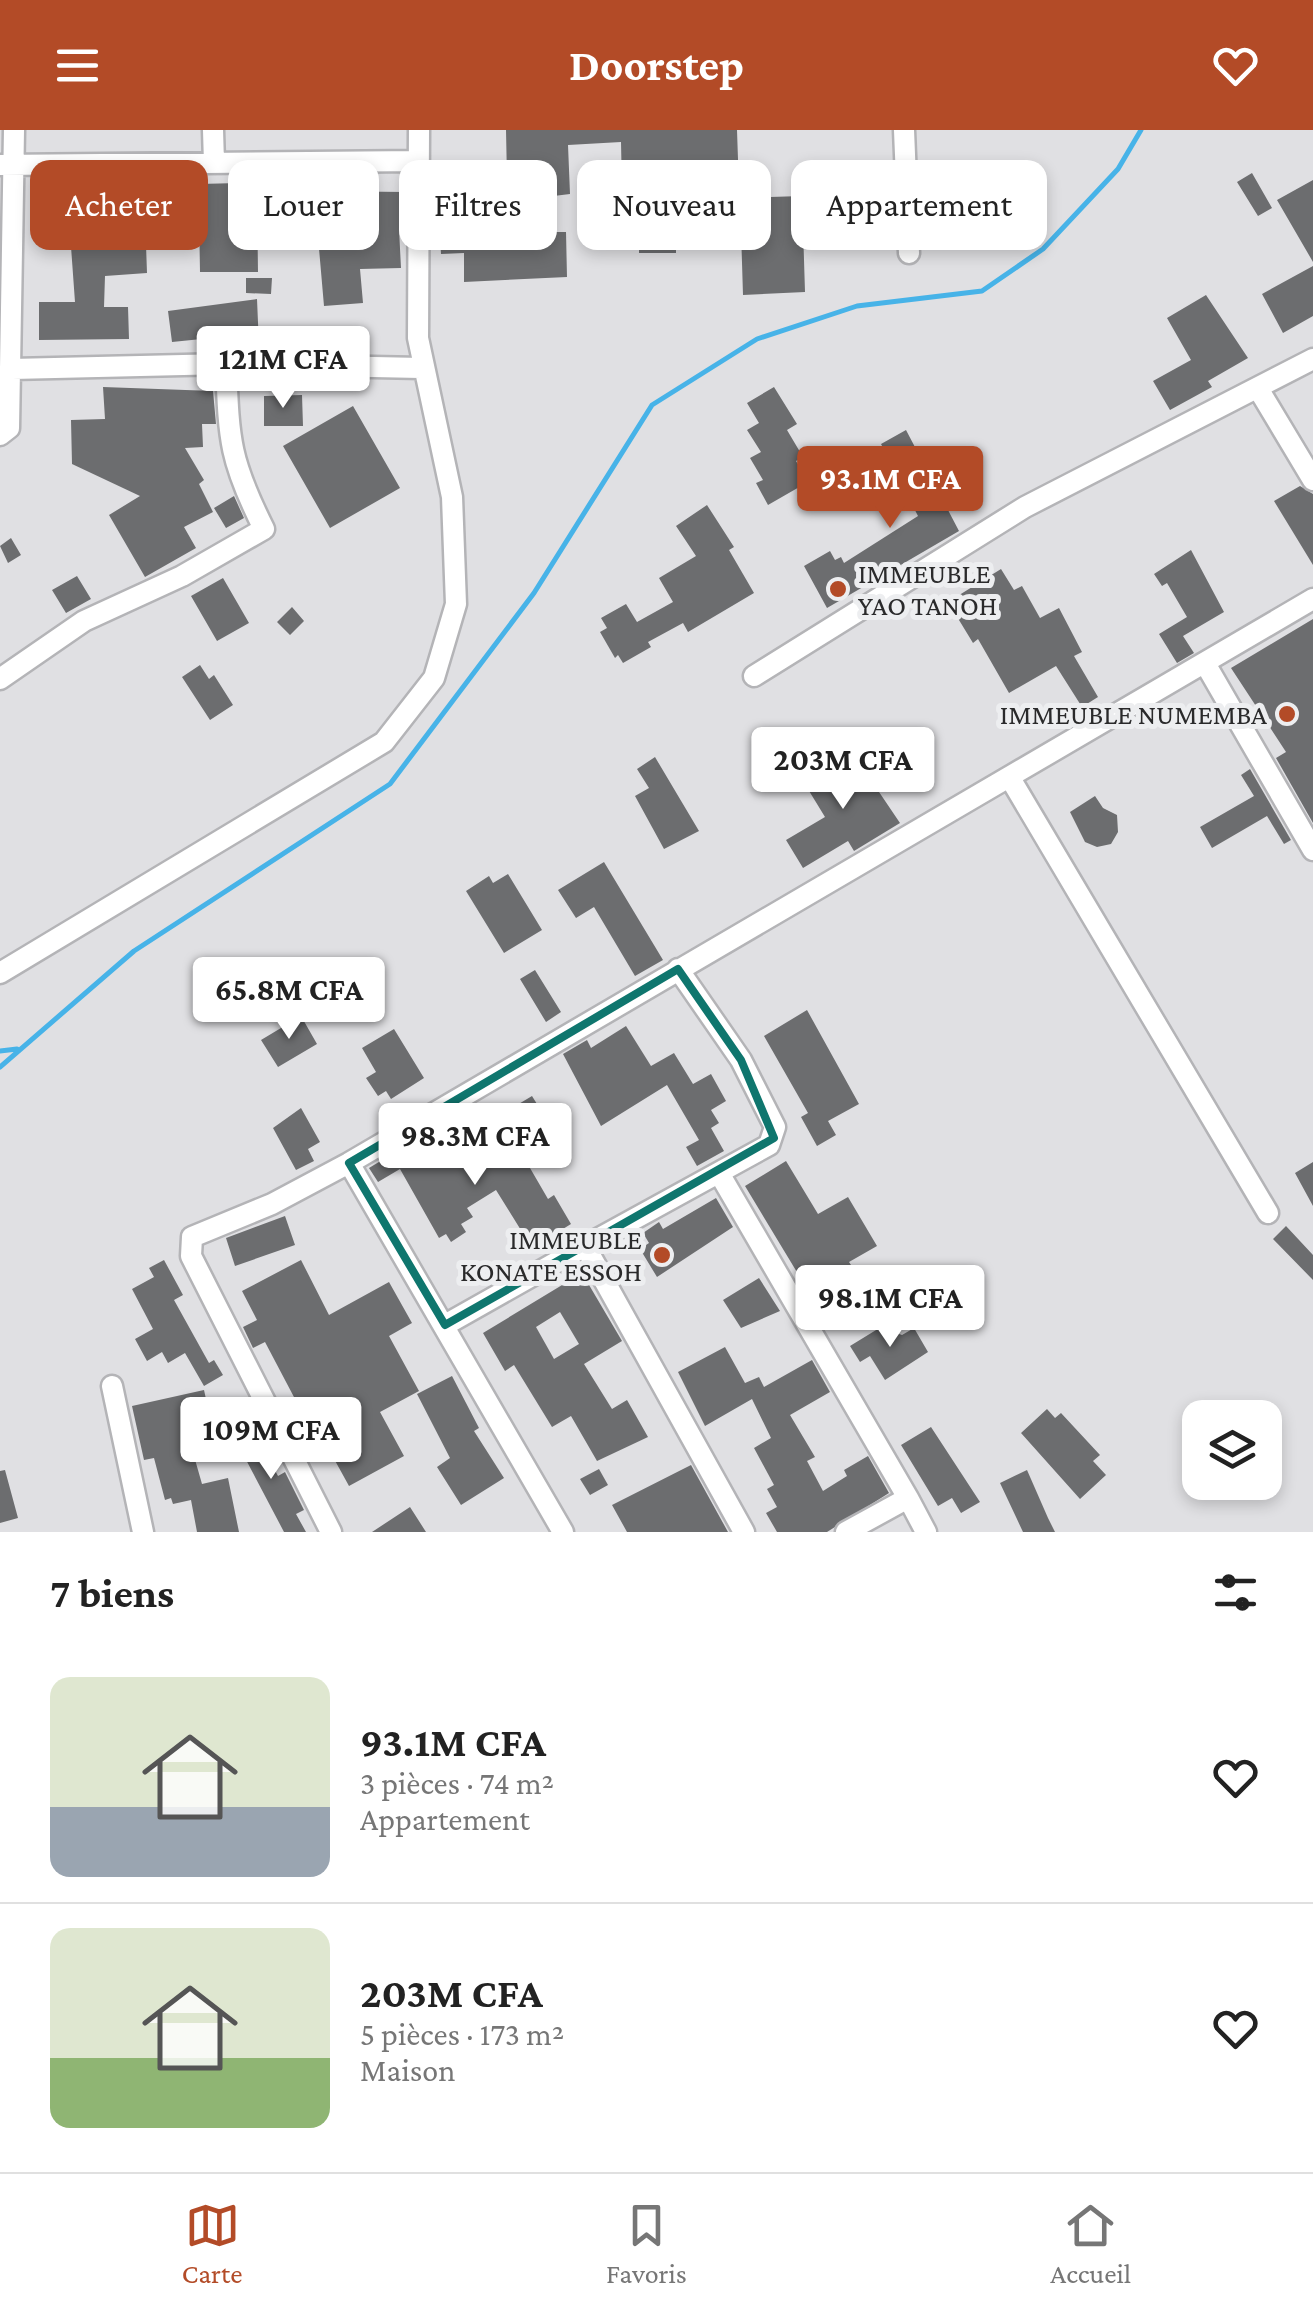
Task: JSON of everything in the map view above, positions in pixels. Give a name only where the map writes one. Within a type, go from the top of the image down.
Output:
[{"type":"street","points":[[0,435],[9,428],[7,165],[14,130]]},
{"type":"street","points":[[213,130],[214,163]]},
{"type":"street","points":[[419,160],[420,130]]},
{"type":"street","points":[[904,130],[908,253]]},
{"type":"street","points":[[7,165],[399,161]]},
{"type":"street","points":[[0,973],[384,742],[434,678],[456,604],[453,514],[421,368],[420,250]]},
{"type":"street","points":[[8,358],[421,368]]},
{"type":"street","points":[[754,676],[1024,508],[1313,359]]},
{"type":"street","points":[[0,679],[84,621],[182,576],[264,529],[235,471],[229,445],[226,364]]},
{"type":"street","points":[[1259,390],[1313,480]]},
{"type":"street","points":[[331,1532],[214,1303],[188,1244],[192,1237],[272,1204],[350,1163],[1313,599]]},
{"type":"street","points":[[1206,664],[1313,850]]},
{"type":"street","points":[[1010,778],[1268,1212]]},
{"type":"street","points":[[446,1325],[769,1146],[775,1127],[741,1060],[678,968]]},
{"type":"street","points":[[350,1163],[563,1532]]},
{"type":"street","points":[[719,1173],[926,1532]]},
{"type":"street","points":[[585,1246],[744,1532]]},
{"type":"street","points":[[112,1386],[143,1532]]},
{"type":"street","points":[[846,1532],[908,1498]]},
{"type":"highlighted area","points":[[678,969],[741,1060],[774,1138],[445,1325],[349,1163]]},
{"type":"building","points":[[506,130],[737,130],[738,160],[621,160],[621,142],[568,145],[570,194],[557,196],[557,160],[507,160]]},
{"type":"building","points":[[1252,173],[1272,208],[1258,216],[1237,182]]},
{"type":"building","points":[[1313,180],[1313,262],[1277,200]]},
{"type":"building","points":[[228,183],[228,250],[258,250],[258,272],[200,272],[200,250],[208,250],[208,184]]},
{"type":"building","points":[[379,192],[399,192],[401,268],[360,269],[363,303],[324,306],[319,250],[379,250]]},
{"type":"building","points":[[791,196],[791,250],[804,250],[805,292],[743,295],[742,250],[771,250],[771,197]]},
{"type":"building","points":[[557,232],[566,232],[567,277],[464,282],[464,253],[441,254],[441,250],[557,250]]},
{"type":"building","points":[[71,250],[146,250],[147,273],[105,276],[104,307],[128,307],[129,339],[39,340],[39,302],[75,302]]},
{"type":"building","points":[[639,250],[676,250],[676,253]]},
{"type":"building","points":[[1313,266],[1313,316],[1283,333],[1262,294]]},
{"type":"building","points":[[246,278],[272,278],[271,294],[246,293]]},
{"type":"building","points":[[1206,295],[1248,358],[1208,381],[1212,387],[1170,410],[1153,381],[1191,360],[1167,318]]},
{"type":"building","points":[[257,299],[259,346],[232,346],[231,336],[172,342],[168,311]]},
{"type":"building","points":[[103,387],[213,391],[216,424],[202,424],[203,447],[185,448],[204,480],[199,484],[213,512],[184,527],[196,548],[145,577],[109,515],[140,496],[72,464],[71,420],[105,419]]},
{"type":"building","points":[[774,387],[797,424],[787,430],[803,457],[796,461],[808,482],[768,505],[756,483],[763,480],[750,458],[761,452],[747,430],[759,423],[747,403]]},
{"type":"building","points":[[302,395],[303,426],[264,426],[264,396]]},
{"type":"building","points":[[353,406],[400,488],[330,528],[283,446]]},
{"type":"building","points":[[906,430],[959,531],[827,608],[804,566],[830,551],[835,560],[841,557],[844,563],[918,516],[881,444]]},
{"type":"building","points":[[1300,486],[1313,494],[1313,565],[1274,501]]},
{"type":"building","points":[[234,496],[244,518],[226,528],[214,508]]},
{"type":"building","points":[[707,505],[734,547],[729,550],[754,593],[688,632],[683,623],[648,642],[651,647],[623,663],[618,655],[615,658],[600,632],[607,628],[601,618],[626,604],[637,622],[673,602],[659,578],[696,556],[676,526]]},
{"type":"building","points":[[11,538],[21,555],[8,563],[0,546]]},
{"type":"building","points":[[1191,550],[1224,612],[1183,636],[1194,653],[1177,663],[1159,634],[1187,617],[1167,583],[1162,586],[1154,574]]},
{"type":"building","points":[[1001,569],[1014,590],[1022,586],[1040,618],[1059,608],[1082,652],[1074,656],[1098,697],[1082,707],[1056,666],[1009,693],[978,639],[973,643],[948,602]]},
{"type":"building","points":[[77,576],[91,599],[66,613],[52,590]]},
{"type":"building","points":[[223,578],[249,623],[217,641],[191,596]]},
{"type":"building","points":[[292,607],[304,621],[290,635],[277,622]]},
{"type":"building","points":[[1313,619],[1313,823],[1276,758],[1286,752],[1231,668]]},
{"type":"building","points":[[200,665],[209,679],[214,675],[233,705],[210,720],[182,677]]},
{"type":"building","points":[[852,752],[900,823],[854,851],[848,841],[803,868],[786,840],[825,817],[803,781]]},
{"type":"building","points":[[655,757],[699,831],[664,849],[635,796],[649,788],[637,769]]},
{"type":"building","points":[[1250,769],[1291,840],[1284,844],[1267,816],[1212,848],[1200,827],[1254,796],[1241,775]]},
{"type":"building","points":[[1095,796],[1103,808],[1117,815],[1118,832],[1111,844],[1097,847],[1085,842],[1070,812]]},
{"type":"building","points":[[604,862],[663,960],[635,976],[594,907],[576,918],[558,890]]},
{"type":"building","points":[[508,874],[542,930],[504,953],[466,891],[489,876],[493,883]]},
{"type":"building","points":[[535,970],[561,1012],[546,1022],[520,979]]},
{"type":"building","points":[[807,1010],[859,1104],[828,1121],[836,1135],[817,1146],[801,1117],[808,1113],[764,1036]]},
{"type":"building","points":[[301,1016],[317,1044],[278,1067],[261,1040]]},
{"type":"building","points":[[626,1026],[651,1066],[674,1053],[693,1084],[711,1074],[726,1101],[711,1110],[719,1123],[711,1128],[724,1151],[697,1166],[686,1147],[699,1140],[667,1085],[601,1126],[563,1054],[587,1040],[591,1048]]},
{"type":"building","points":[[394,1029],[424,1078],[391,1099],[386,1091],[378,1096],[366,1078],[376,1072],[362,1048]]},
{"type":"building","points":[[532,1096],[555,1133],[540,1143],[517,1105]]},
{"type":"building","points":[[301,1108],[320,1142],[308,1149],[314,1161],[296,1170],[273,1128]]},
{"type":"building","points":[[447,1131],[471,1172],[522,1141],[536,1165],[530,1168],[548,1199],[554,1195],[571,1224],[532,1248],[496,1190],[467,1208],[473,1217],[461,1224],[466,1232],[451,1242],[446,1234],[439,1238],[400,1169],[378,1182],[369,1168],[407,1145],[411,1152]]},
{"type":"building","points":[[786,1161],[818,1214],[848,1197],[877,1246],[849,1262],[861,1280],[818,1307],[745,1186]]},
{"type":"building","points":[[1313,1162],[1313,1206],[1295,1173]]},
{"type":"building","points":[[716,1198],[733,1227],[657,1277],[640,1249],[649,1243],[643,1233],[659,1222],[663,1229]]},
{"type":"building","points":[[285,1216],[295,1245],[235,1266],[226,1238]]},
{"type":"building","points":[[1286,1226],[1313,1255],[1313,1280],[1273,1239]]},
{"type":"building","points":[[164,1260],[183,1295],[174,1300],[209,1363],[214,1360],[223,1375],[204,1386],[185,1353],[168,1363],[162,1352],[147,1361],[135,1339],[153,1329],[132,1289],[154,1277],[149,1268]]},
{"type":"building","points":[[301,1260],[329,1315],[389,1282],[412,1323],[389,1336],[419,1391],[380,1412],[404,1456],[349,1486],[322,1437],[318,1439],[305,1418],[265,1342],[253,1348],[243,1327],[257,1320],[242,1291]]},
{"type":"building","points":[[582,1273],[622,1341],[584,1364],[612,1409],[627,1400],[648,1437],[597,1461],[571,1416],[552,1427],[514,1365],[505,1371],[483,1333]],"holes":[[[560,1312],[579,1344],[554,1359],[536,1327]]]},
{"type":"building","points":[[759,1278],[780,1311],[741,1328],[723,1300]]},
{"type":"building","points":[[881,1327],[902,1335],[914,1328],[928,1352],[885,1380],[870,1356],[860,1362],[850,1346]]},
{"type":"building","points":[[725,1347],[745,1383],[759,1377],[764,1387],[812,1360],[830,1392],[790,1415],[815,1457],[807,1461],[823,1491],[847,1476],[844,1470],[868,1456],[889,1493],[827,1532],[777,1532],[766,1513],[777,1507],[767,1489],[774,1485],[754,1448],[771,1438],[752,1399],[705,1426],[678,1372]]},
{"type":"building","points":[[452,1376],[479,1428],[474,1431],[504,1478],[461,1505],[437,1467],[450,1458],[417,1394]]},
{"type":"building","points":[[204,1390],[216,1444],[192,1449],[202,1484],[228,1478],[239,1532],[197,1532],[191,1500],[173,1504],[171,1498],[165,1500],[154,1458],[144,1460],[132,1406]]},
{"type":"building","points":[[1047,1409],[1055,1418],[1061,1413],[1100,1455],[1093,1461],[1106,1475],[1080,1499],[1021,1433]]},
{"type":"building","points":[[251,1426],[278,1476],[285,1472],[304,1510],[296,1514],[306,1532],[284,1532],[233,1435]]},
{"type":"building","points":[[931,1427],[980,1502],[961,1513],[952,1498],[938,1506],[901,1445]]},
{"type":"building","points":[[691,1465],[728,1532],[627,1532],[612,1505]]},
{"type":"building","points":[[599,1469],[608,1485],[590,1495],[580,1479]]},
{"type":"building","points":[[5,1470],[18,1518],[0,1523],[0,1471]]},
{"type":"building","points":[[1027,1470],[1055,1532],[1023,1532],[1000,1483]]},
{"type":"building","points":[[410,1507],[426,1532],[372,1532]]},
{"type":"waterway","points":[[0,1067],[134,951],[390,784],[534,593],[652,405],[757,339],[857,306],[982,291],[1043,249],[1118,169],[1141,130]]},
{"type":"waterway","points":[[0,1051],[17,1049]]},
{"type":"place","name":"IMMEUBLE YAO TANOH","points":[[838,589]]},
{"type":"place","name":"IMMEUBLE NUMEMBA","points":[[1287,714]]},
{"type":"place","name":"IMMEUBLE KONATE ESSOH","points":[[662,1255]]}]
